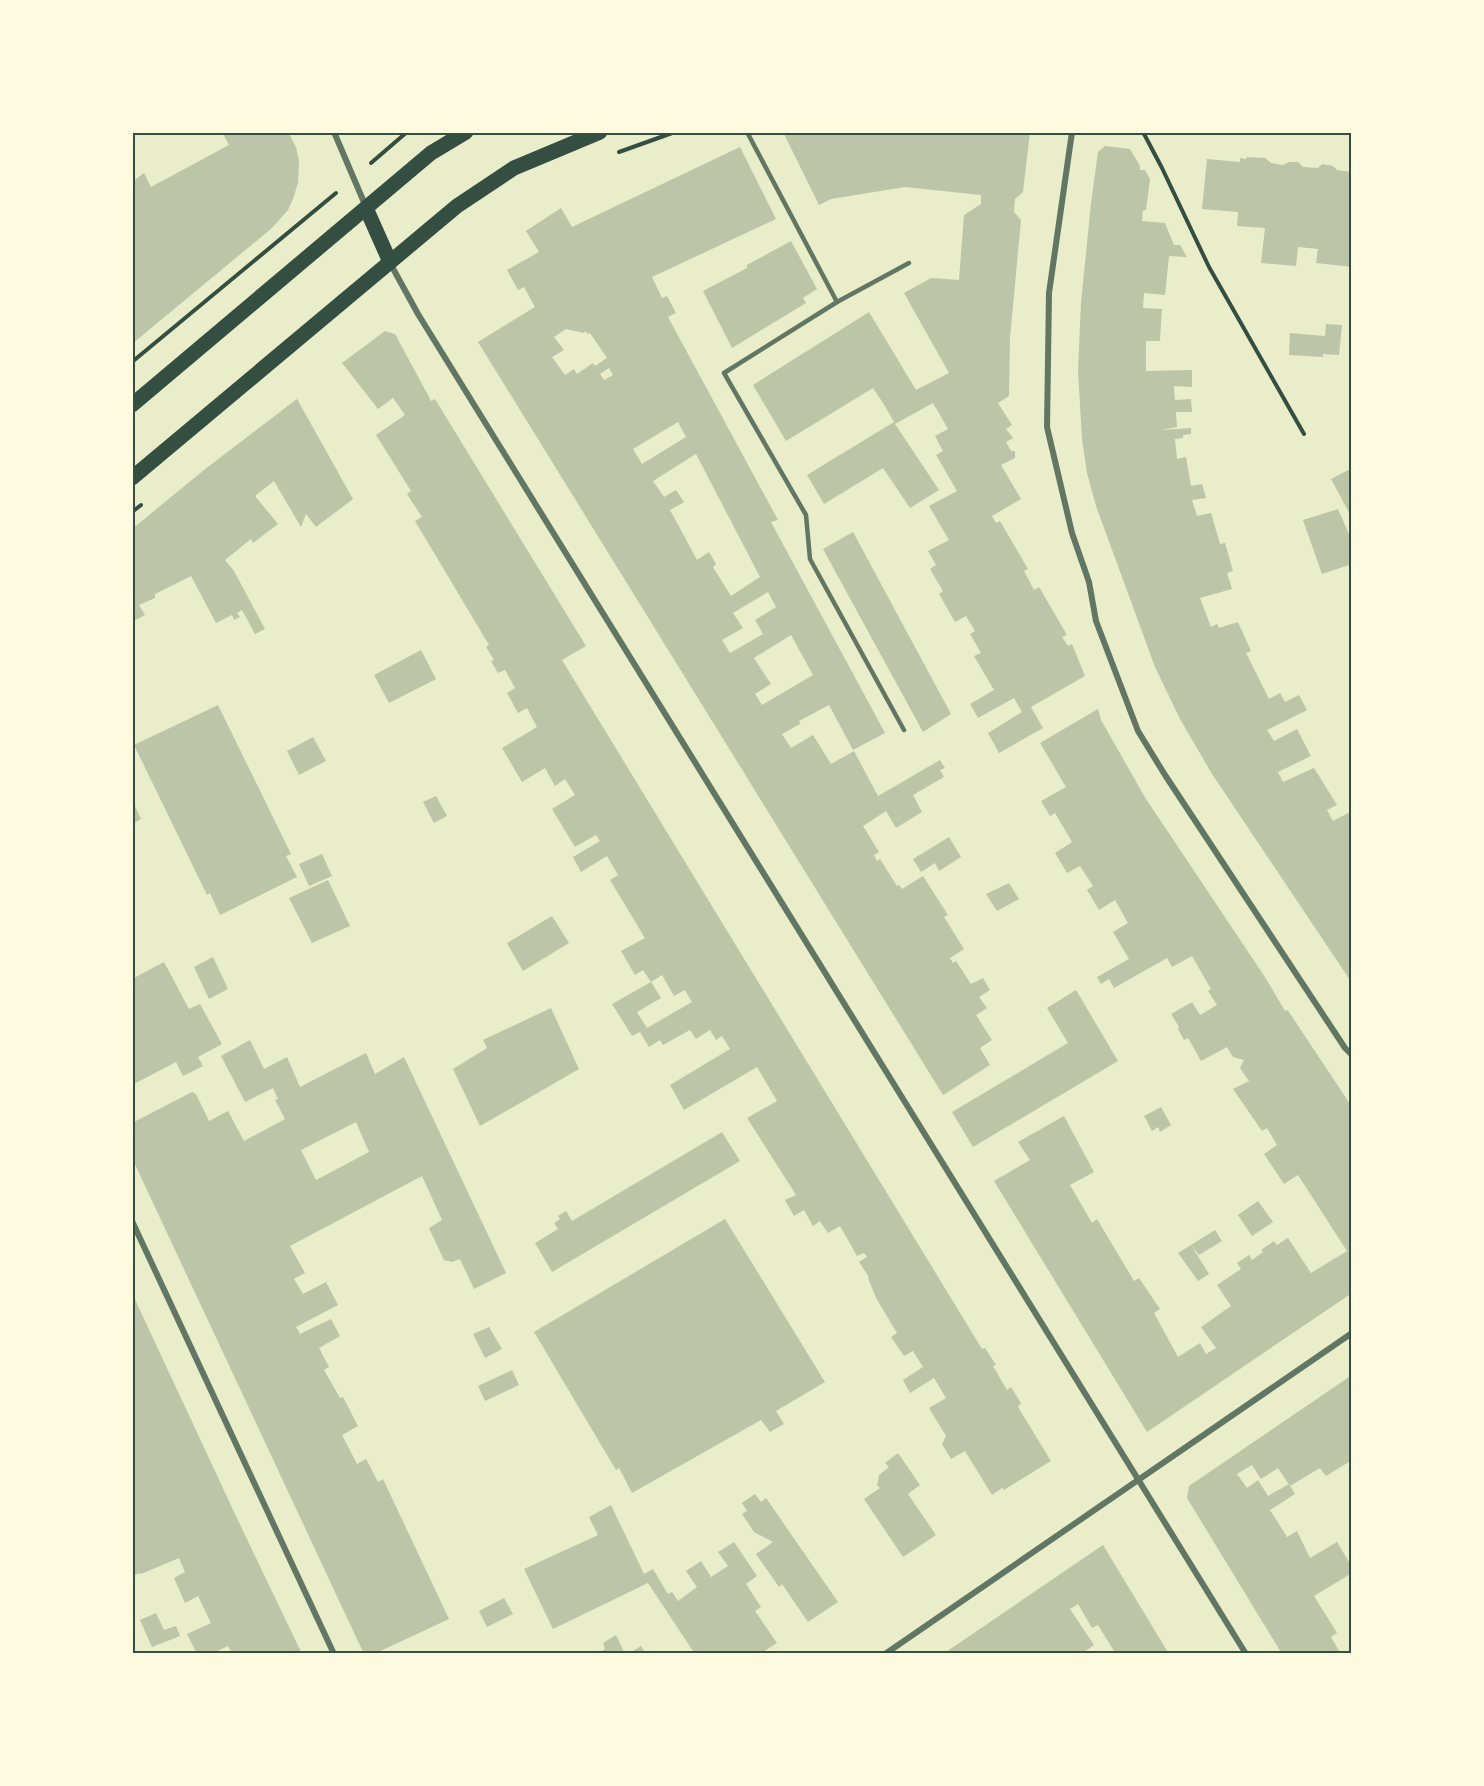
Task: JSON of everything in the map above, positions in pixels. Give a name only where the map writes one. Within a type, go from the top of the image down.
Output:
[{"type":"main road","points":[[132,405],[431,153],[466,132]]},
{"type":"main road","points":[[132,478],[457,206],[514,168],[600,132]]},
{"type":"main road","points":[[366,208],[390,262]]},
{"type":"street","points":[[333,132],[366,208]]},
{"type":"street","points":[[1072,132],[1050,293],[1047,427],[1072,533],[1089,582],[1096,621],[1138,731],[1345,1048],[1352,1055]]},
{"type":"street","points":[[390,262],[418,314],[1246,1654]]},
{"type":"street","points":[[132,1221],[334,1654]]},
{"type":"street","points":[[885,1654],[1352,1333]]},
{"type":"lane","points":[[747,132],[837,302]]},
{"type":"lane","points":[[904,730],[810,559],[806,515],[724,373],[837,302],[909,263]]},
{"type":"path","points":[[132,362],[407,132]]},
{"type":"path","points":[[1143,132],[1209,267],[1304,434]]},
{"type":"building","points":[[222,132],[288,132],[296,147],[299,162],[298,183],[293,199],[288,210],[272,228],[132,344],[132,182],[144,173],[151,187],[229,145]]},
{"type":"building","points":[[783,132],[1030,132],[1023,192],[1015,199],[1014,212],[1021,220],[1010,338],[1009,396],[998,403],[1012,425],[1006,429],[1013,438],[1006,442],[1011,451],[1015,451],[1015,458],[1001,465],[1021,499],[992,516],[996,523],[1000,521],[1028,569],[1024,571],[1034,590],[1039,587],[1067,635],[1062,637],[1068,646],[1072,644],[1085,676],[1031,707],[1043,728],[999,753],[988,733],[1022,712],[1014,698],[978,718],[970,704],[994,690],[974,656],[981,653],[970,634],[975,631],[966,616],[955,622],[939,594],[943,591],[930,569],[936,565],[928,551],[949,540],[929,506],[957,491],[936,455],[943,451],[935,436],[948,429],[933,403],[895,424],[939,490],[910,508],[883,468],[824,504],[807,475],[894,422],[885,406],[873,388],[786,441],[753,385],[869,312],[916,390],[949,373],[904,293],[931,278],[959,280],[964,215],[981,204],[981,195],[905,187],[831,199],[819,205]]},
{"type":"building","points":[[1105,146],[1130,149],[1140,170],[1145,170],[1150,179],[1146,210],[1143,210],[1142,221],[1165,223],[1174,245],[1180,245],[1187,257],[1169,256],[1165,295],[1144,293],[1143,308],[1162,309],[1160,341],[1146,341],[1146,371],[1192,370],[1192,387],[1174,386],[1175,400],[1191,399],[1192,412],[1176,412],[1177,427],[1161,430],[1191,428],[1191,434],[1175,439],[1177,459],[1186,457],[1191,486],[1202,484],[1206,498],[1192,500],[1197,516],[1211,513],[1220,544],[1225,543],[1233,571],[1227,573],[1232,589],[1200,598],[1211,627],[1217,624],[1219,628],[1238,622],[1251,651],[1246,653],[1269,699],[1280,693],[1285,702],[1299,695],[1307,710],[1267,730],[1274,741],[1297,729],[1311,756],[1278,772],[1283,782],[1314,768],[1337,805],[1327,810],[1333,821],[1352,811],[1352,849],[1350,851],[1352,854],[1352,983],[1212,774],[1180,719],[1155,667],[1096,506],[1087,473],[1082,439],[1078,371],[1081,303],[1091,203],[1098,152]]},
{"type":"building","points":[[740,147],[776,219],[652,277],[662,298],[667,296],[676,313],[668,317],[778,520],[771,522],[885,733],[853,750],[829,705],[799,721],[800,724],[782,734],[791,748],[813,735],[831,764],[854,751],[878,796],[940,760],[945,768],[940,770],[944,777],[913,795],[922,812],[896,828],[886,811],[863,826],[879,852],[874,855],[877,861],[880,859],[897,886],[899,885],[902,889],[923,876],[948,915],[944,917],[964,949],[950,958],[953,963],[956,961],[971,984],[983,978],[990,990],[979,997],[987,1008],[976,1015],[992,1040],[980,1048],[990,1065],[943,1095],[478,342],[535,307],[524,287],[518,290],[507,270],[539,252],[526,231],[561,208],[572,227]],"holes":[[[566,329],[584,333],[585,331],[590,333],[607,358],[595,366],[593,363],[577,374],[574,369],[565,375],[552,357],[564,350],[554,337]],[[609,368],[613,375],[604,380],[600,374]],[[678,422],[686,437],[642,464],[633,449]],[[696,454],[760,577],[731,596],[713,567],[716,564],[709,552],[697,560],[670,510],[684,502],[676,490],[664,497],[653,481]],[[768,592],[776,607],[755,620],[763,634],[730,653],[722,640],[743,628],[733,613]],[[791,635],[813,675],[762,705],[755,694],[771,684],[754,658]]]},
{"type":"building","points":[[1247,157],[1265,158],[1271,163],[1283,165],[1298,162],[1303,167],[1318,168],[1322,164],[1333,166],[1337,170],[1352,172],[1352,267],[1316,263],[1318,249],[1298,247],[1296,266],[1261,263],[1265,228],[1237,226],[1238,212],[1202,209],[1207,159],[1240,162],[1240,158],[1246,159]]},
{"type":"building","points":[[791,241],[817,289],[803,298],[806,303],[732,348],[703,291]]},
{"type":"building","points":[[1326,324],[1342,325],[1339,355],[1323,354],[1323,357],[1289,355],[1290,333],[1325,336]]},
{"type":"building","points":[[385,331],[395,334],[431,401],[435,399],[586,646],[562,660],[982,1349],[985,1348],[996,1365],[993,1366],[1007,1390],[1011,1387],[1021,1403],[1018,1407],[1051,1461],[1004,1490],[1002,1488],[992,1495],[965,1451],[951,1459],[942,1444],[946,1436],[929,1408],[946,1398],[934,1378],[910,1393],[903,1380],[923,1367],[913,1351],[904,1356],[891,1337],[897,1333],[876,1298],[869,1277],[859,1262],[867,1257],[864,1253],[857,1256],[840,1226],[828,1233],[820,1221],[813,1226],[804,1210],[794,1216],[785,1200],[796,1195],[747,1118],[777,1101],[757,1067],[684,1110],[670,1085],[730,1049],[722,1036],[716,1040],[710,1030],[696,1039],[690,1030],[663,1045],[660,1040],[649,1047],[640,1032],[632,1036],[612,1004],[651,982],[643,970],[635,975],[621,951],[645,938],[610,880],[618,875],[607,856],[581,872],[573,857],[600,841],[596,835],[575,847],[552,809],[575,795],[565,779],[555,786],[545,768],[522,782],[502,748],[537,727],[527,708],[518,713],[507,693],[515,688],[505,670],[498,673],[491,661],[494,660],[486,647],[489,645],[415,521],[422,517],[407,494],[411,491],[376,435],[405,415],[393,398],[378,409],[342,363]],"holes":[[[662,975],[674,996],[685,990],[692,1002],[647,1028],[637,1012],[661,998],[651,982]]]},
{"type":"building","points":[[297,399],[353,499],[316,527],[306,514],[301,527],[274,481],[255,496],[278,524],[253,543],[251,539],[225,560],[234,571],[265,629],[255,634],[242,610],[237,613],[240,617],[234,620],[232,615],[216,623],[191,576],[155,594],[155,598],[139,605],[145,615],[132,622],[132,529]]},
{"type":"building","points":[[1352,468],[1352,518],[1331,479]]},
{"type":"building","points":[[1338,509],[1352,541],[1352,564],[1322,574],[1303,520]]},
{"type":"building","points":[[853,532],[951,714],[923,732],[823,549]]},
{"type":"building","points":[[421,650],[436,679],[389,703],[374,675]]},
{"type":"building","points":[[218,705],[291,854],[286,856],[297,877],[220,915],[210,893],[207,895],[134,745]]},
{"type":"building","points":[[1098,709],[1101,720],[1146,799],[1265,977],[1285,1011],[1289,1012],[1352,1107],[1352,1293],[1147,1432],[994,1181],[1030,1160],[1018,1142],[1064,1116],[1094,1172],[1070,1185],[1092,1223],[1097,1219],[1134,1281],[1139,1278],[1160,1309],[1154,1313],[1178,1357],[1200,1343],[1206,1354],[1216,1348],[1201,1327],[1231,1306],[1217,1285],[1241,1269],[1237,1263],[1249,1255],[1252,1260],[1274,1241],[1277,1245],[1288,1238],[1311,1273],[1347,1251],[1298,1175],[1284,1184],[1264,1154],[1277,1145],[1267,1128],[1262,1131],[1233,1089],[1249,1081],[1240,1068],[1244,1060],[1233,1057],[1227,1047],[1201,1061],[1188,1038],[1184,1040],[1178,1029],[1171,1014],[1192,1002],[1200,1015],[1217,1005],[1208,991],[1211,989],[1192,956],[1172,967],[1167,958],[1114,988],[1109,979],[1101,984],[1097,977],[1129,959],[1113,932],[1128,923],[1115,900],[1099,910],[1087,890],[1093,886],[1080,866],[1067,873],[1055,853],[1072,842],[1055,813],[1050,816],[1041,801],[1066,787],[1040,743]]},
{"type":"building","points":[[313,737],[326,761],[299,775],[287,751]]},
{"type":"building","points":[[436,796],[447,816],[434,823],[423,802]]},
{"type":"building","points":[[132,800],[141,819],[132,824]]},
{"type":"building","points":[[949,837],[961,857],[939,871],[935,863],[921,872],[913,859]]},
{"type":"building","points":[[322,854],[332,876],[309,886],[299,864]]},
{"type":"building","points":[[328,880],[350,926],[312,943],[289,898]]},
{"type":"building","points":[[1009,883],[1019,899],[997,911],[986,894]]},
{"type":"building","points":[[552,916],[569,943],[523,971],[507,943]]},
{"type":"building","points":[[213,957],[228,989],[209,999],[194,967]]},
{"type":"building","points":[[164,962],[189,1009],[200,1004],[222,1044],[198,1057],[203,1066],[183,1076],[176,1062],[132,1085],[132,979]]},
{"type":"building","points":[[1076,990],[1118,1061],[973,1147],[952,1112],[1068,1043],[1047,1008]]},
{"type":"building","points":[[551,1008],[579,1069],[480,1126],[453,1069],[487,1048],[483,1040]]},
{"type":"building","points":[[250,1040],[264,1069],[287,1057],[300,1087],[366,1053],[375,1074],[404,1057],[506,1273],[474,1289],[460,1259],[452,1262],[444,1260],[429,1228],[442,1220],[422,1176],[290,1246],[305,1273],[294,1279],[303,1294],[326,1282],[338,1305],[296,1327],[300,1334],[331,1319],[340,1336],[319,1348],[329,1367],[324,1370],[340,1398],[343,1397],[358,1426],[342,1435],[357,1464],[366,1459],[378,1482],[383,1479],[449,1619],[374,1654],[364,1654],[132,1158],[132,1123],[192,1092],[196,1094],[209,1121],[228,1111],[244,1141],[285,1119],[275,1100],[278,1099],[273,1088],[245,1102],[221,1056]],"holes":[[[356,1122],[369,1152],[316,1180],[301,1150]]]},
{"type":"building","points":[[1161,1107],[1171,1125],[1160,1132],[1158,1127],[1152,1131],[1144,1116]]},
{"type":"building","points":[[722,1132],[740,1161],[552,1272],[535,1243],[558,1229],[554,1223],[560,1219],[558,1216],[566,1211],[572,1221]]},
{"type":"building","points":[[1258,1201],[1273,1222],[1252,1236],[1238,1215]]},
{"type":"building","points":[[725,1219],[825,1382],[776,1411],[784,1424],[770,1432],[761,1420],[632,1493],[619,1468],[616,1470],[534,1332]]},
{"type":"building","points":[[1215,1230],[1222,1241],[1199,1255],[1191,1245]]},
{"type":"building","points":[[1191,1245],[1209,1274],[1198,1281],[1178,1253]]},
{"type":"building","points":[[132,1293],[302,1654],[232,1654],[228,1646],[211,1654],[197,1654],[187,1634],[211,1623],[198,1596],[185,1603],[174,1578],[185,1572],[179,1558],[132,1576],[132,1561],[134,1560],[132,1554]]},
{"type":"building","points":[[489,1327],[502,1349],[485,1358],[473,1334]]},
{"type":"building","points":[[512,1370],[519,1385],[485,1401],[478,1386]]},
{"type":"building","points":[[1352,1375],[1352,1460],[1326,1476],[1320,1468],[1290,1486],[1295,1494],[1270,1510],[1287,1537],[1297,1531],[1310,1558],[1337,1542],[1352,1567],[1352,1573],[1314,1596],[1337,1633],[1331,1637],[1341,1654],[1282,1654],[1187,1498],[1189,1486]],"holes":[[[1252,1465],[1261,1479],[1278,1468],[1289,1484],[1268,1496],[1258,1480],[1247,1488],[1237,1474]]]},
{"type":"building","points":[[898,1453],[920,1485],[908,1494],[936,1535],[903,1557],[864,1499],[880,1488],[877,1485],[879,1475],[889,1467],[885,1463]]},
{"type":"building","points":[[755,1494],[761,1502],[766,1498],[838,1602],[808,1622],[782,1584],[779,1587],[756,1554],[773,1542],[754,1532],[742,1514],[747,1511],[742,1503]]},
{"type":"building","points":[[611,1505],[644,1574],[653,1569],[668,1594],[672,1592],[678,1601],[697,1587],[686,1571],[701,1561],[711,1577],[728,1566],[718,1552],[734,1542],[757,1576],[746,1584],[761,1607],[755,1611],[777,1643],[760,1654],[695,1654],[648,1583],[553,1629],[524,1569],[598,1535],[589,1517]]},
{"type":"building","points":[[1103,1545],[1169,1654],[1109,1654],[1114,1651],[1098,1625],[1092,1628],[1078,1604],[1070,1609],[1094,1645],[1081,1654],[943,1654]]},
{"type":"building","points":[[504,1598],[513,1614],[487,1627],[479,1611]]},
{"type":"building","points":[[156,1613],[164,1630],[176,1626],[180,1636],[152,1647],[140,1620]]},
{"type":"building","points":[[616,1635],[625,1654],[598,1654],[605,1649],[603,1643]]},
{"type":"building","points":[[641,1646],[646,1654],[628,1654]]}]
